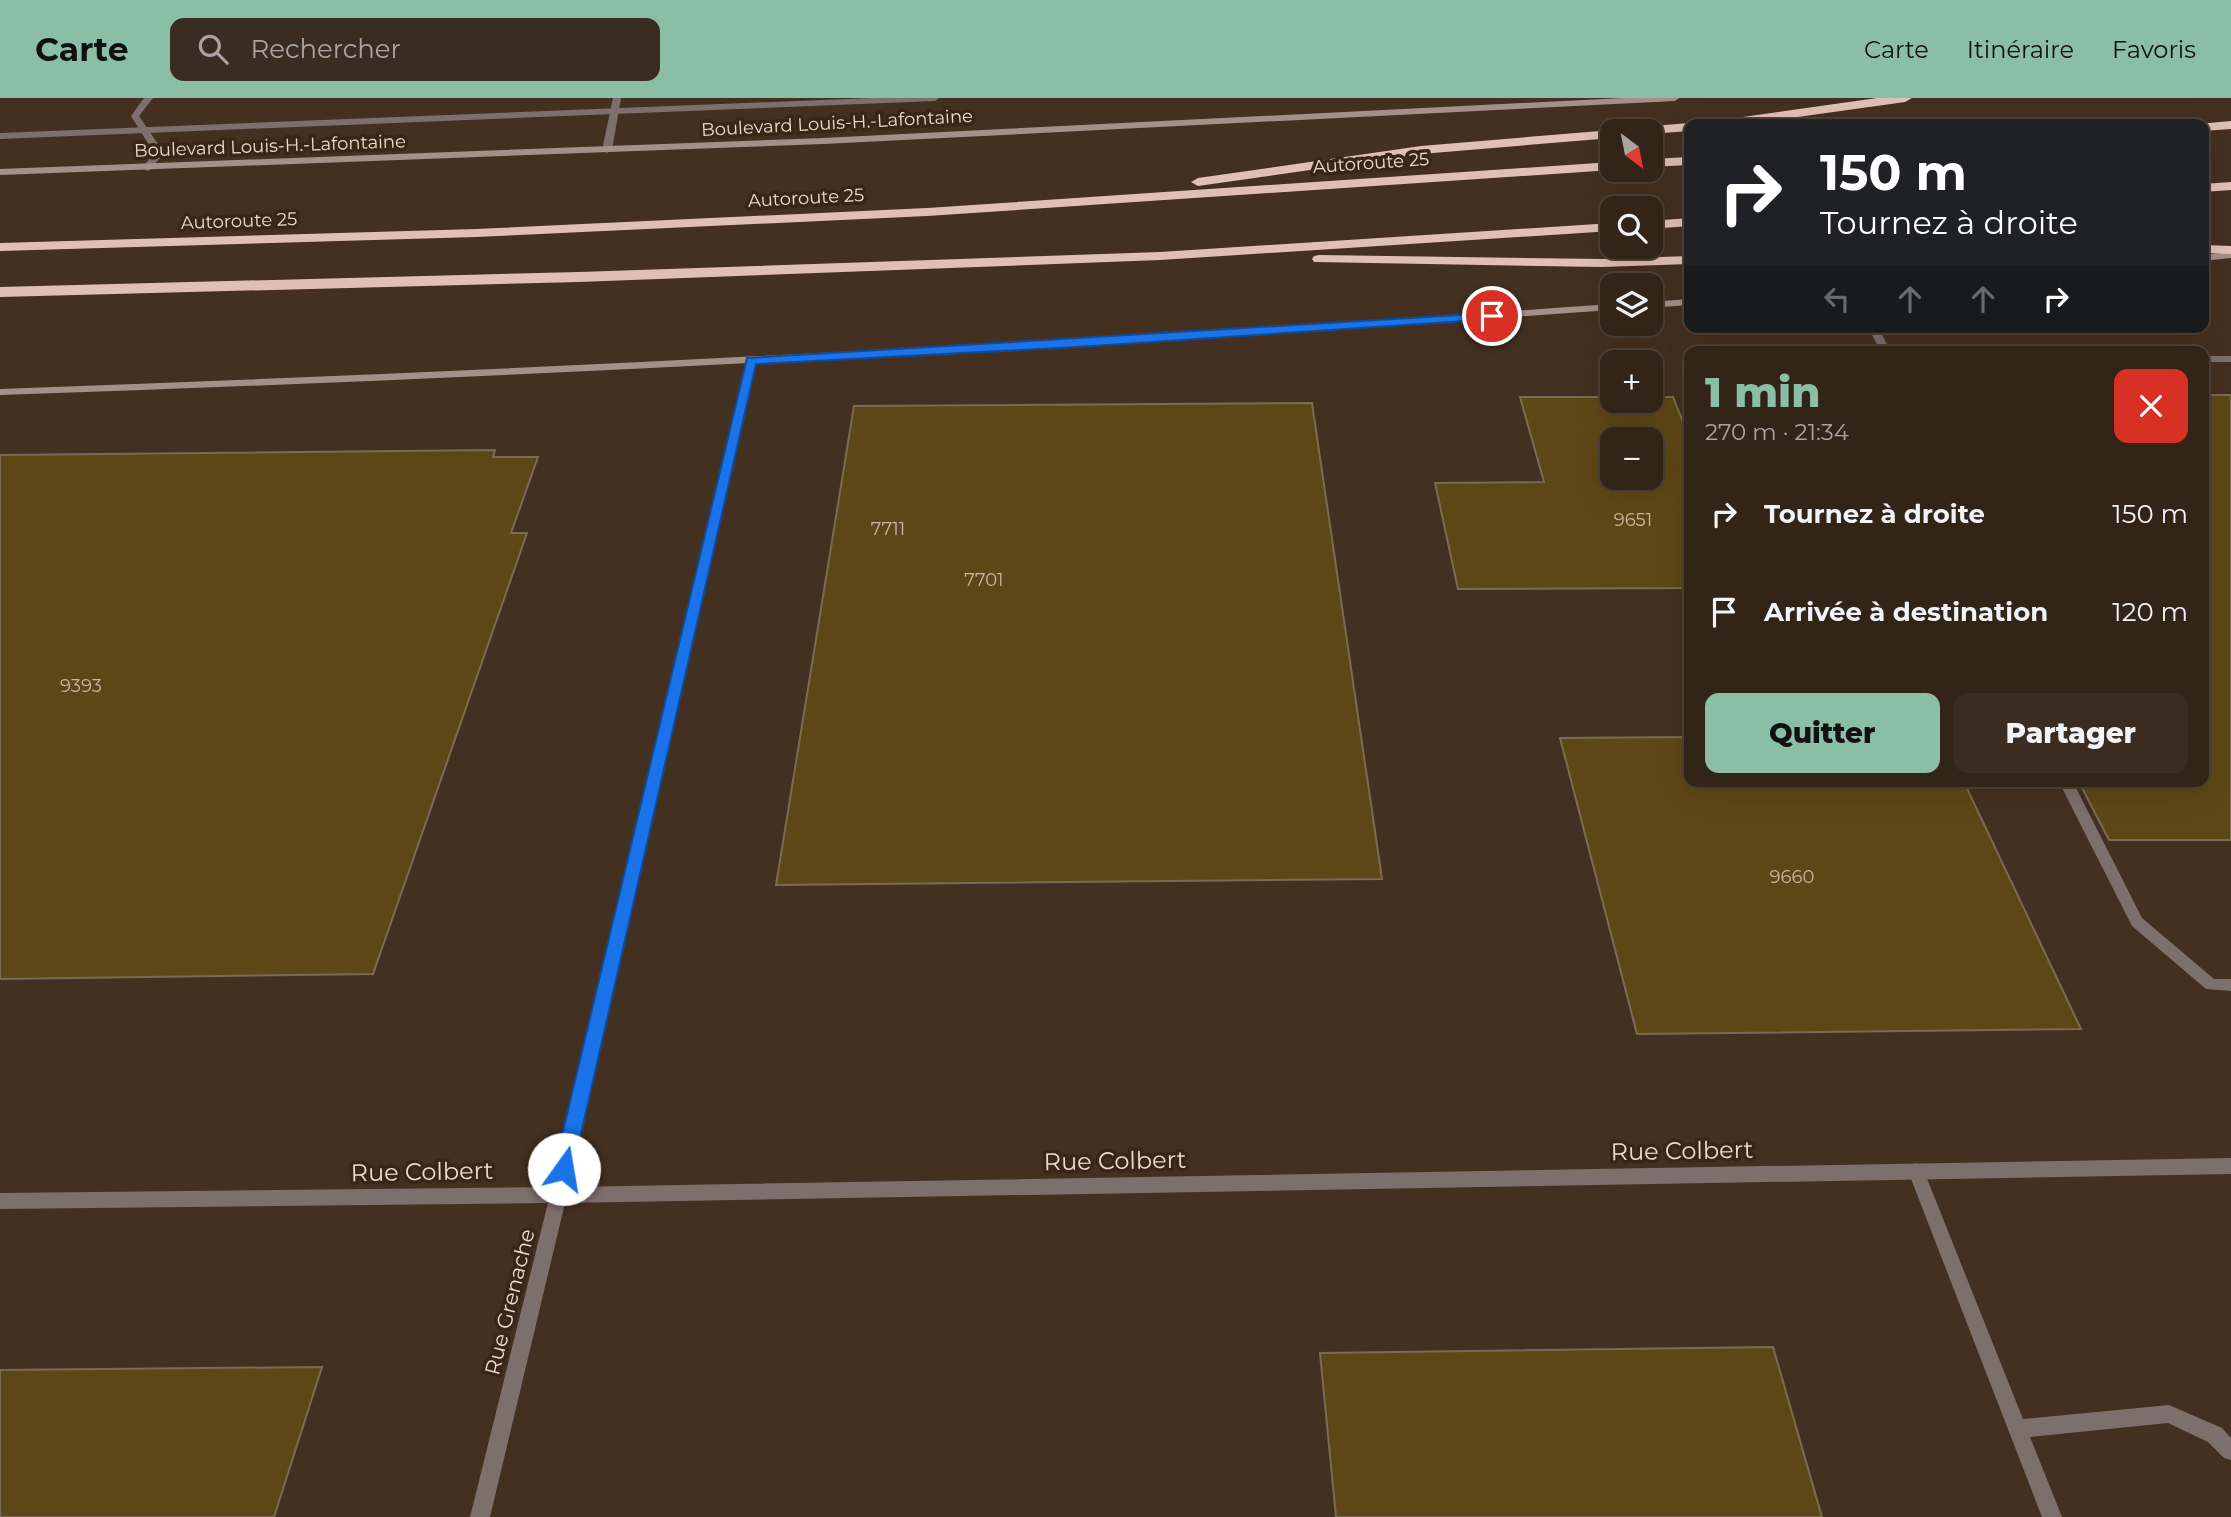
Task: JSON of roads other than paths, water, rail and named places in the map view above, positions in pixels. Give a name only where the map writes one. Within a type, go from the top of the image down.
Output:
[{"type":"highway","points":[[1756,119],[1905,98]]},
{"type":"highway","points":[[2209,127],[2231,125]]},
{"type":"highway","points":[[1663,129],[1684,127]]},
{"type":"highway","points":[[1015,207],[1421,150],[1600,135]]},
{"type":"highway","points":[[1663,162],[1684,161]]},
{"type":"highway","name":"Autoroute 25","points":[[0,247],[452,234],[1015,207],[1600,167]]},
{"type":"highway","points":[[2209,188],[2231,186]]},
{"type":"highway","points":[[1663,224],[1684,222]]},
{"type":"highway","points":[[0,292],[579,277],[1160,256],[1600,229]]},
{"type":"highway","points":[[2209,250],[2231,253]]},
{"type":"highway","points":[[1160,256],[1602,263],[1684,260]]},
{"type":"main road","name":"Boulevard Louis-H.-Lafontaine","points":[[0,172],[607,150],[1675,98]]},
{"type":"main road","points":[[2209,257],[2231,253]]},
{"type":"main road","points":[[1663,304],[1684,302]]},
{"type":"main road","points":[[0,391],[397,378],[1090,343],[1600,308]]},
{"type":"street","points":[[147,168],[159,153],[135,116],[149,98]]},
{"type":"street","points":[[607,150],[617,98]]},
{"type":"street","name":"Boulevard Louis-H.-Lafontaine","points":[[0,136],[935,98]]},
{"type":"street","points":[[2209,359],[2231,359]]},
{"type":"street","name":"Rue Grenache","points":[[480,1517],[558,1195],[751,360]]},
{"type":"street","points":[[2069,787],[2137,922],[2211,985],[2231,985]]},
{"type":"street","name":"Rue Colbert","points":[[0,1201],[558,1195],[2231,1166]]},
{"type":"street","points":[[1916,1171],[2052,1517]]},
{"type":"street","points":[[2017,1429],[2169,1415],[2215,1435],[2231,1451]]}]
